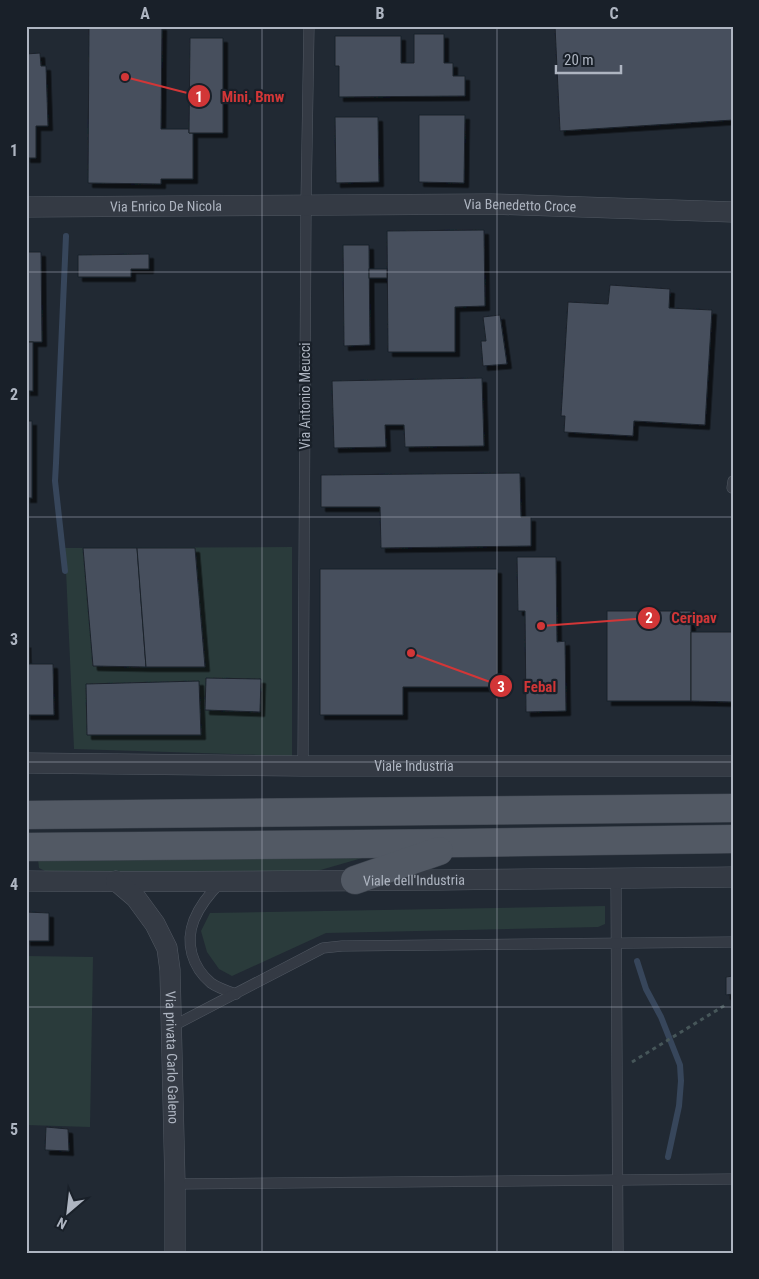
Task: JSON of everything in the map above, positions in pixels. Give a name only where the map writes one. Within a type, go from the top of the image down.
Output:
[{"type":"main road","points":[[26,815],[733,808]]},
{"type":"main road","points":[[26,847],[733,839]]},
{"type":"main road","points":[[355,880],[462,843]]},
{"type":"street","name":"Via Benedetto Croce","points":[[306,205],[491,204],[733,212]]},
{"type":"street","name":"Via Enrico De Nicola","points":[[26,207],[306,205]]},
{"type":"street","name":"Viale Industria","points":[[26,762],[303,766],[733,766]]},
{"type":"street","name":"Viale dell'Industria","points":[[26,881],[221,882],[733,878]]},
{"type":"street","name":"Via privata Carlo Galeno","points":[[116,881],[136,898],[155,924],[167,948],[170,970],[175,1253]]},
{"type":"lane","name":"Via Antonio Meucci","points":[[303,766],[308,26]]},
{"type":"lane","points":[[732,488],[733,481]]},
{"type":"lane","points":[[616,878],[618,1253]]},
{"type":"lane","points":[[221,882],[208,896],[194,920],[190,936],[192,952],[196,965],[212,983],[236,994]]},
{"type":"lane","points":[[170,1027],[323,948],[342,946],[733,942]]},
{"type":"lane","points":[[175,1184],[733,1179]]},
{"type":"path","points":[[618,1070],[727,1004]]},
{"type":"shaded area","points":[[292,547],[292,756],[74,749],[65,548]]},
{"type":"shaded area","points":[[390,850],[317,871],[49,873],[39,868],[38,859]]},
{"type":"shaded area","points":[[605,906],[605,924],[598,927],[326,933],[232,976],[219,969],[207,952],[201,931],[210,913]]},
{"type":"shaded area","points":[[26,956],[93,957],[90,1127],[26,1125]]},
{"type":"building","points":[[89,26],[162,26],[161,129],[189,129],[189,133],[193,133],[193,179],[161,179],[161,184],[88,183]]},
{"type":"building","points":[[555,26],[733,26],[733,120],[560,131]]},
{"type":"building","points":[[414,34],[444,34],[444,63],[453,63],[453,76],[465,76],[465,96],[339,97],[339,66],[335,66],[335,36],[401,36],[401,63],[414,63]]},
{"type":"building","points":[[190,38],[223,38],[223,133],[189,133]]},
{"type":"building","points":[[40,53],[41,66],[46,66],[48,126],[36,126],[36,158],[26,158],[26,54]]},
{"type":"building","points":[[419,115],[465,115],[464,183],[419,182]]},
{"type":"building","points":[[335,117],[378,117],[379,182],[336,183]]},
{"type":"building","points":[[484,230],[485,306],[455,307],[455,352],[388,352],[387,231]]},
{"type":"building","points":[[343,245],[369,245],[370,345],[344,346]]},
{"type":"building","points":[[26,252],[41,252],[42,342],[26,342]]},
{"type":"building","points":[[149,254],[149,269],[131,269],[131,277],[78,277],[78,255]]},
{"type":"building","points":[[369,269],[387,269],[387,278],[369,278]]},
{"type":"building","points":[[610,285],[670,289],[669,308],[712,310],[705,425],[634,421],[633,436],[564,432],[565,416],[561,416],[568,302],[608,304]]},
{"type":"building","points":[[500,315],[507,364],[483,366],[481,341],[486,341],[483,317]]},
{"type":"building","points":[[26,342],[33,342],[33,391],[26,391]]},
{"type":"building","points":[[482,378],[484,446],[405,447],[404,425],[385,425],[386,447],[334,448],[332,381]]},
{"type":"building","points":[[26,421],[32,421],[32,498],[26,498]]},
{"type":"building","points":[[520,473],[521,517],[531,517],[531,546],[381,548],[380,507],[321,507],[321,475]]},
{"type":"building","points":[[83,548],[137,548],[146,667],[93,666]]},
{"type":"building","points":[[137,548],[195,548],[205,667],[146,667]]},
{"type":"building","points":[[517,557],[556,557],[557,642],[565,641],[566,711],[526,712],[525,611],[518,611]]},
{"type":"building","points":[[320,569],[497,569],[497,687],[403,687],[403,715],[320,715]]},
{"type":"building","points":[[607,611],[691,611],[691,701],[607,701]]},
{"type":"building","points":[[691,632],[733,632],[733,702],[691,701]]},
{"type":"building","points":[[26,643],[27,664],[53,664],[54,715],[26,715]]},
{"type":"building","points":[[206,678],[261,679],[260,712],[205,710]]},
{"type":"building","points":[[199,681],[201,735],[87,735],[86,684]]},
{"type":"building","points":[[26,912],[49,913],[49,941],[26,941]]},
{"type":"building","points":[[733,976],[733,994],[726,995],[726,977]]},
{"type":"building","points":[[46,1127],[68,1129],[69,1151],[45,1150]]},
{"type":"waterway","points":[[65,571],[55,481],[66,236]]},
{"type":"waterway","points":[[637,961],[646,989],[661,1017],[680,1065],[679,1106],[668,1157]]},
{"type":"place","name":"Mini, Bmw","points":[[125,77]]},
{"type":"place","name":"Ceripav","points":[[541,626]]},
{"type":"place","name":"Febal","points":[[411,653]]}]
